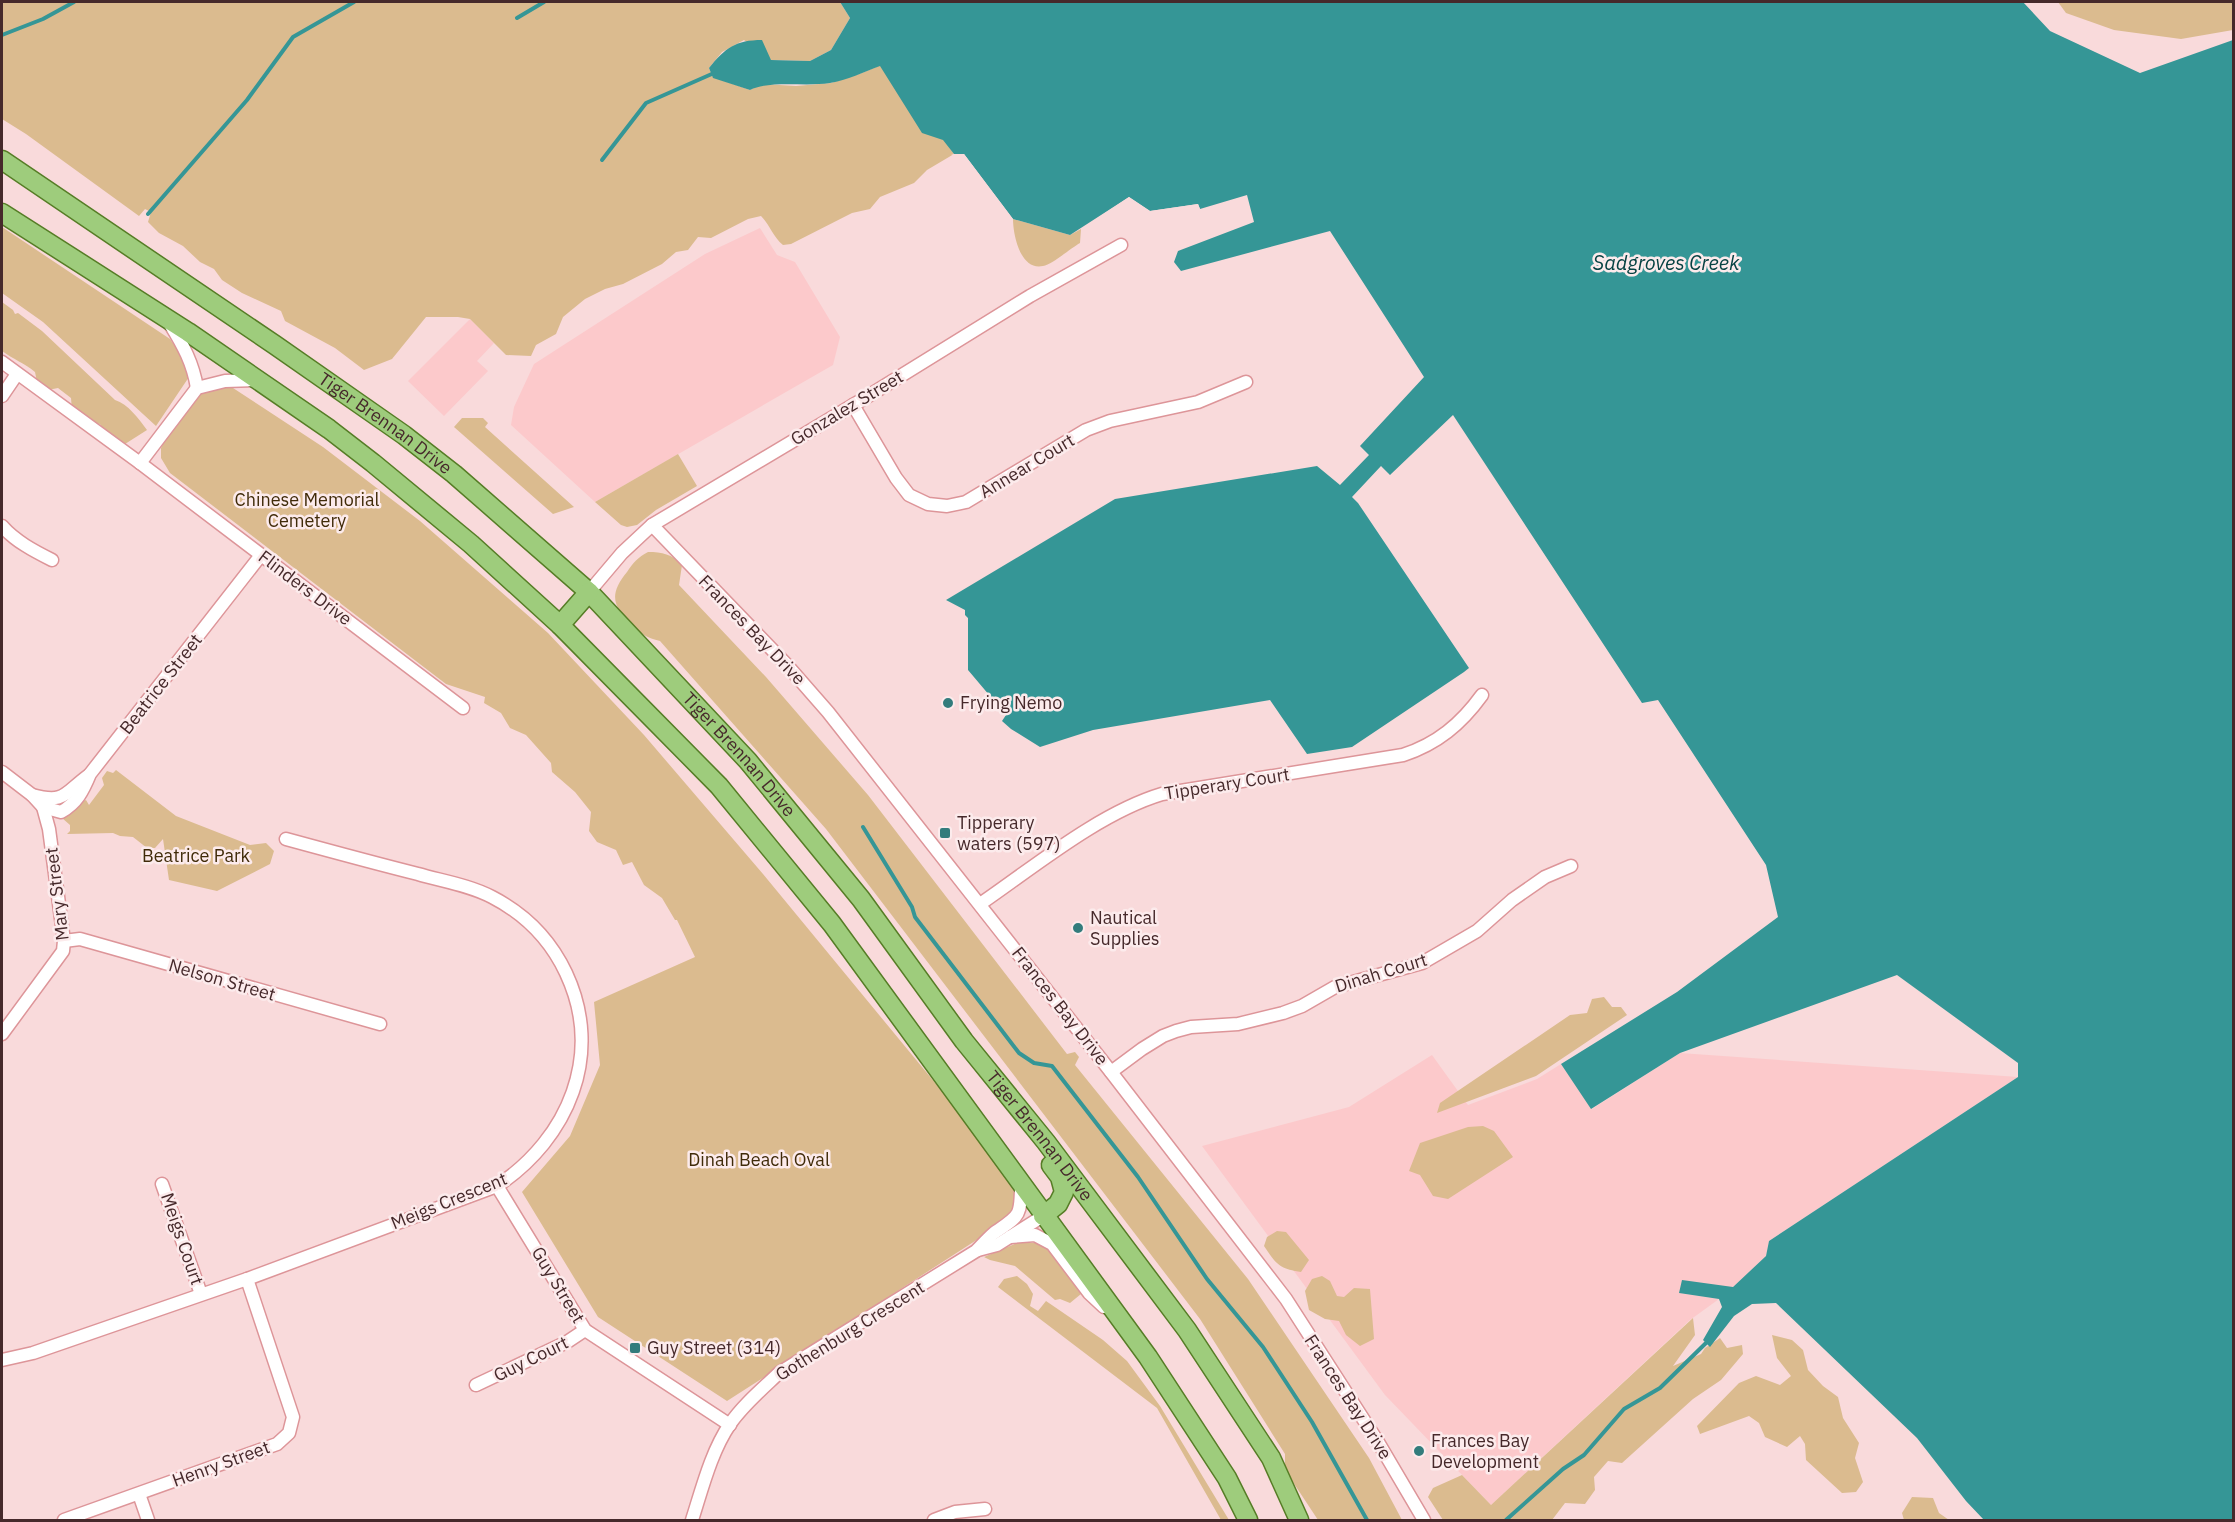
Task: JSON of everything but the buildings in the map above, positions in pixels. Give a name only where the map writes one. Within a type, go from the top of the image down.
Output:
[{"type":"main road","name":"Tiger Brennan Drive","points":[[2,160],[267,339],[404,435],[454,474],[589,592],[748,761],[861,899],[964,1041],[1046,1142],[1187,1330],[1271,1458],[1299,1521]]},
{"type":"main road","name":"Tiger Brennan Drive","points":[[2,213],[167,319],[330,429],[399,484],[471,543],[560,625],[719,786],[832,924],[1148,1357],[1227,1478],[1248,1521]]},
{"type":"main road","points":[[560,625],[589,592]]},
{"type":"main road","points":[[936,1003],[943,1024],[1060,1177],[1064,1192],[1058,1204],[1043,1216]]},
{"type":"street","name":"Gonzalez Street","points":[[589,592],[622,553],[652,525],[1030,296],[1121,245]]},
{"type":"street","points":[[167,319],[186,350],[194,370],[197,388]]},
{"type":"street","name":"Flinders Drive","points":[[2,362],[140,463],[463,708]]},
{"type":"street","points":[[2,396],[17,374]]},
{"type":"street","points":[[140,463],[197,388],[225,381],[256,380]]},
{"type":"street","name":"Annear Court","points":[[853,405],[896,478],[909,495],[928,504],[947,506],[966,502],[1086,430],[1110,421],[1198,402],[1246,382]]},
{"type":"street","name":"Frances Bay Drive","points":[[652,525],[786,664],[828,712],[1111,1071],[1286,1299],[1378,1442],[1424,1521]]},
{"type":"street","points":[[2,526],[35,552],[52,560]]},
{"type":"street","name":"Beatrice Street","points":[[50,815],[71,807],[81,796],[90,774],[261,555]]},
{"type":"street","name":"Tipperary Court","points":[[980,904],[1105,819],[1144,800],[1162,794],[1403,755],[1444,736],[1467,716],[1482,695]]},
{"type":"street","points":[[2,772],[32,795],[50,815],[58,799]]},
{"type":"street","points":[[32,795],[58,799],[90,774]]},
{"type":"street","name":"Mary Street","points":[[2,1034],[6,1020],[60,958],[64,941],[50,815]]},
{"type":"street","name":"Meigs Crescent","points":[[2,1360],[33,1353],[247,1279],[497,1186],[517,1173],[534,1157],[564,1113],[579,1073],[582,1032],[580,1012],[574,990],[552,947],[535,926],[490,896],[455,884],[286,839]]},
{"type":"street","name":"Dinah Court","points":[[1111,1071],[1163,1036],[1176,1031],[1191,1027],[1238,1024],[1283,1013],[1302,1006],[1335,987],[1422,963],[1478,932],[1512,900],[1545,877],[1570,866]]},
{"type":"street","name":"Nelson Street","points":[[64,941],[80,939],[380,1024]]},
{"type":"street","name":"Meigs Court","points":[[162,1184],[201,1294]]},
{"type":"street","name":"Gothenburg Crescent","points":[[692,1521],[704,1481],[730,1425],[753,1397],[779,1373],[976,1251],[1012,1222],[1017,1215],[1021,1185]]},
{"type":"street","name":"Guy Street","points":[[497,1186],[585,1330],[730,1425]]},
{"type":"street","name":"Gothenburg Crescent","points":[[976,1251],[997,1245],[1043,1216]]},
{"type":"street","points":[[1010,1237],[1035,1235],[1052,1244],[1089,1293],[1123,1323]]},
{"type":"street","name":"Henry Street","points":[[64,1521],[277,1444],[289,1433],[294,1417],[247,1279]]},
{"type":"street","name":"Guy Court","points":[[476,1385],[567,1342],[585,1330]]},
{"type":"street","points":[[139,1494],[148,1521]]},
{"type":"street","points":[[934,1521],[955,1512],[985,1509]]},
{"type":"shaded area","points":[[760,228],[777,255],[795,262],[840,337],[833,365],[595,502],[511,425],[514,407],[534,364],[705,254]]},
{"type":"shaded area","points":[[470,319],[494,343],[477,361],[488,371],[444,416],[408,381]]},
{"type":"shaded area","points":[[1680,1053],[2018,1077],[1769,1241],[1766,1256],[1733,1287],[1679,1293],[1719,1299],[1690,1320],[1491,1505],[1385,1395],[1202,1146],[1349,1107],[1432,1055],[1468,1105],[1537,1079],[1561,1064],[1592,1109]]},
{"type":"green space","points":[[2,2],[840,2],[850,18],[831,50],[810,61],[771,60],[744,40],[722,52],[709,68],[713,77],[750,90],[761,84],[796,86],[831,83],[890,61],[954,154],[927,170],[914,183],[880,197],[870,209],[852,213],[791,244],[783,245],[761,216],[748,219],[711,238],[698,237],[688,250],[676,252],[662,264],[623,284],[605,289],[585,299],[563,317],[556,334],[536,345],[531,356],[506,355],[470,319],[426,317],[392,359],[364,370],[335,348],[285,321],[281,311],[242,293],[222,280],[214,269],[200,262],[183,246],[159,233],[148,222],[151,212],[145,209],[139,216],[2,119]]},
{"type":"green space","points":[[2058,2],[2233,2],[2233,30],[2181,39],[2114,30],[2066,13]]},
{"type":"green space","points":[[1013,219],[1070,235],[1081,229],[1080,243],[1052,262],[1043,266],[1035,266],[1023,257],[1019,250]]},
{"type":"green space","points":[[2,227],[170,339],[183,358],[189,377],[156,426],[43,322],[2,293]]},
{"type":"green space","points":[[2,302],[15,314],[18,313],[42,331],[115,400],[129,408],[147,430],[125,444],[104,435],[100,424],[84,422],[72,410],[71,398],[58,388],[48,390],[37,382],[35,372],[2,351]]},
{"type":"green space","name":"Dinah Beach Oval","points":[[223,386],[233,388],[323,447],[420,521],[548,633],[644,735],[763,874],[1034,1203],[727,1401],[598,1317],[522,1192],[570,1136],[600,1065],[594,1002],[695,957],[677,920],[662,898],[644,885],[632,862],[623,865],[616,850],[597,842],[589,831],[591,812],[575,792],[552,772],[551,763],[526,735],[510,728],[501,713],[484,703],[485,697],[446,684],[170,473],[161,458],[161,448],[166,438],[201,392]]},
{"type":"green space","points":[[462,418],[483,418],[488,423],[485,427],[574,507],[553,514],[454,427]]},
{"type":"green space","points":[[678,454],[697,486],[656,510],[637,525],[627,527],[621,525],[595,502]]},
{"type":"green space","points":[[648,552],[666,554],[682,565],[679,585],[766,677],[868,795],[1067,1054],[1075,1052],[1079,1057],[1075,1065],[1248,1279],[1369,1458],[1402,1520],[1318,1520],[1285,1470],[1285,1454],[1200,1319],[826,829],[660,641],[641,633],[620,612],[615,600],[617,587],[634,563]]},
{"type":"green space","name":"Beatrice Park","points":[[116,770],[176,816],[250,845],[266,843],[274,851],[270,864],[217,891],[169,880],[163,839],[155,848],[147,848],[133,837],[113,833],[67,834],[70,831],[70,825],[62,818],[73,805],[86,800],[89,805],[104,785],[102,778],[107,771],[113,773]]},
{"type":"green space","points":[[1604,997],[1612,1007],[1621,1007],[1627,1015],[1536,1076],[1437,1113],[1440,1103],[1570,1015],[1587,1013],[1592,999]]},
{"type":"green space","points":[[1483,1126],[1494,1131],[1513,1157],[1448,1199],[1433,1196],[1420,1175],[1409,1171],[1420,1143],[1468,1127]]},
{"type":"green space","points":[[1277,1231],[1286,1232],[1309,1260],[1301,1272],[1279,1265],[1264,1246],[1267,1237]]},
{"type":"green space","points":[[1017,1243],[1037,1243],[1047,1248],[1081,1294],[1070,1303],[1060,1299],[1055,1300],[1015,1266],[984,1257]]},
{"type":"green space","points":[[1017,1276],[1027,1284],[1033,1294],[1030,1306],[1038,1311],[1046,1301],[1103,1340],[1127,1361],[1160,1406],[1229,1520],[1221,1520],[1157,1408],[998,1287],[1004,1279]]},
{"type":"green space","points":[[1322,1276],[1330,1281],[1337,1296],[1344,1297],[1354,1288],[1370,1289],[1374,1339],[1360,1346],[1346,1335],[1339,1321],[1325,1319],[1309,1310],[1305,1291],[1312,1279]]},
{"type":"green space","points":[[1693,1318],[1695,1335],[1673,1366],[1701,1354],[1705,1348],[1720,1338],[1727,1348],[1742,1345],[1743,1354],[1721,1380],[1693,1399],[1622,1463],[1608,1461],[1594,1477],[1595,1490],[1585,1504],[1565,1503],[1552,1520],[1443,1520],[1428,1497],[1433,1488],[1462,1475],[1491,1505]]},
{"type":"green space","points":[[1772,1335],[1792,1340],[1803,1350],[1808,1370],[1823,1386],[1838,1397],[1843,1418],[1859,1443],[1855,1458],[1863,1482],[1856,1492],[1842,1493],[1806,1460],[1805,1444],[1800,1436],[1787,1447],[1765,1437],[1759,1423],[1749,1416],[1700,1434],[1697,1426],[1739,1383],[1756,1376],[1780,1385],[1791,1376],[1777,1358]]},
{"type":"green space","points":[[1912,1497],[1933,1498],[1939,1513],[1949,1520],[1904,1520],[1902,1513]]},
{"type":"water","name":"Sadgroves Creek","points":[[840,2],[2023,2],[2050,31],[2140,73],[2233,40],[2233,1520],[1984,1520],[1966,1501],[1917,1438],[1776,1303],[1752,1304],[1734,1316],[1710,1347],[1703,1340],[1722,1307],[1719,1299],[1679,1293],[1682,1280],[1733,1287],[1766,1256],[1769,1241],[2018,1077],[2018,1063],[1897,975],[1680,1053],[1591,1109],[1561,1064],[1677,992],[1778,917],[1766,865],[1658,700],[1642,703],[1453,415],[1390,475],[1381,466],[1352,497],[1469,668],[1464,672],[1352,747],[1307,754],[1270,700],[1093,730],[1040,747],[1002,721],[1006,715],[968,670],[968,618],[965,610],[946,600],[1115,499],[1317,466],[1340,485],[1369,455],[1360,446],[1424,377],[1330,231],[1181,271],[1174,262],[1178,251],[1254,222],[1247,195],[1200,209],[1198,204],[1150,211],[1129,197],[1070,235],[1013,219],[964,154],[954,154],[943,140],[922,133],[880,66],[830,83],[778,84],[750,90],[713,78],[709,68],[726,50],[753,40],[762,40],[771,60],[810,61],[831,50],[850,18]]},
{"type":"pier","points":[[964,154],[1013,222],[962,157],[951,155]]},
{"type":"pier","points":[[1129,197],[1150,211],[1198,204],[1200,209],[1150,214],[1129,200],[1081,233],[1081,229]]},
{"type":"waterway","points":[[2,35],[43,19],[74,2]]},
{"type":"waterway","points":[[148,214],[247,100],[293,37],[354,2]]},
{"type":"waterway","points":[[517,18],[544,2]]},
{"type":"waterway","points":[[602,160],[646,103],[714,73]]},
{"type":"waterway","points":[[863,827],[912,907],[915,917],[1019,1053],[1034,1063],[1052,1066],[1138,1177],[1207,1279],[1263,1347],[1312,1422],[1367,1520]]},
{"type":"waterway","points":[[1506,1520],[1563,1469],[1584,1455],[1624,1409],[1660,1388],[1706,1343]]},
{"type":"place","name":"Frying Nemo","points":[[948,703]]},
{"type":"place","name":"Tipperary waters (597)","points":[[945,833]]},
{"type":"place","name":"Nautical Supplies","points":[[1078,928]]},
{"type":"place","name":"Guy Street (314)","points":[[635,1348]]},
{"type":"place","name":"Frances Bay Development","points":[[1419,1451]]},
{"type":"park label","name":"Chinese Memorial Cemetery","points":[[307,510]]}]
